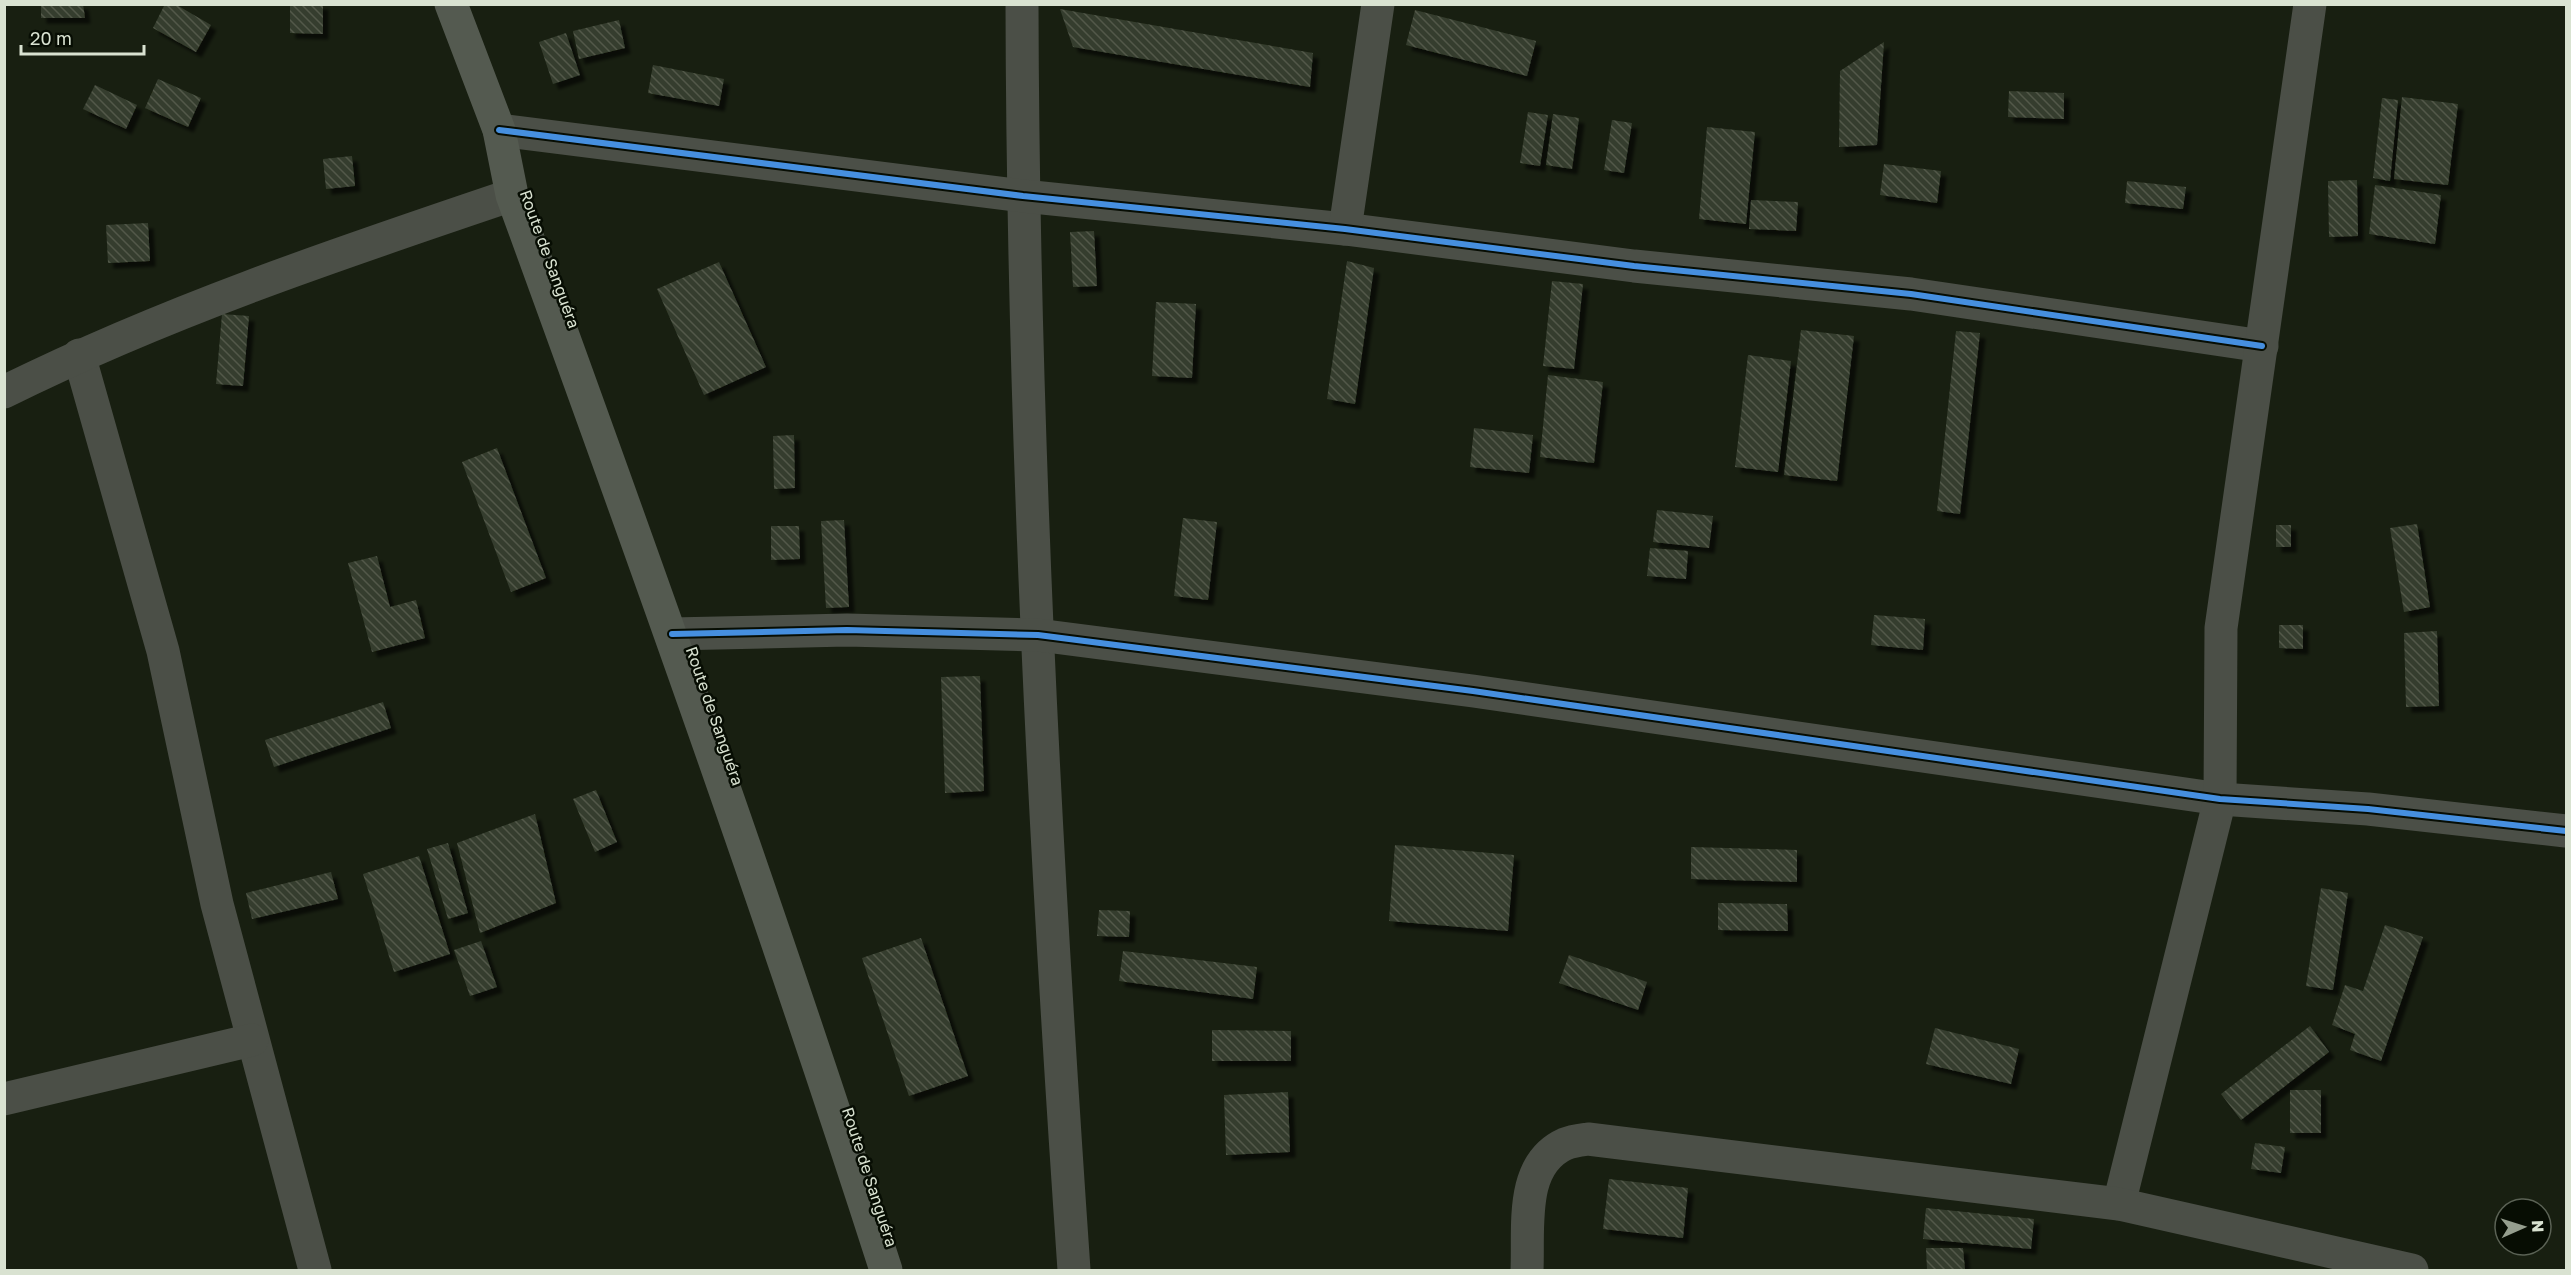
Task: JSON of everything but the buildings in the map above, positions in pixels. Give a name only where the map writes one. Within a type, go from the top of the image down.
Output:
[{"type":"street","name":"Route de Sanguéra","points":[[451,4],[499,130],[512,195],[672,633],[773,927],[886,1270]]},
{"type":"street","points":[[1022,4],[1023,195],[1038,635],[1074,1270]]},
{"type":"street","points":[[1345,229],[1378,4]]},
{"type":"street","points":[[2119,1204],[2220,799],[2221,628],[2310,4]]},
{"type":"street","points":[[499,130],[1023,195],[1345,229],[1634,266],[1911,294],[2262,346]]},
{"type":"street","points":[[4,392],[79,355],[319,260],[512,195]]},
{"type":"street","points":[[79,355],[163,651],[217,904],[315,1270]]},
{"type":"street","points":[[672,633],[847,630],[1038,635],[1473,691],[2220,799],[2368,808],[2566,831]]},
{"type":"street","points":[[4,1099],[252,1040]]},
{"type":"street","points":[[1527,1270],[1530,1190],[1541,1161],[1566,1144],[1588,1139],[2119,1204],[2412,1270]]},
{"type":"cycle path","points":[[499,130],[1023,196],[1345,229],[1634,266],[1911,294],[2262,346]]},
{"type":"cycle path","points":[[672,634],[847,630],[1038,635],[1473,691],[2220,799],[2368,809],[2566,831]]}]
